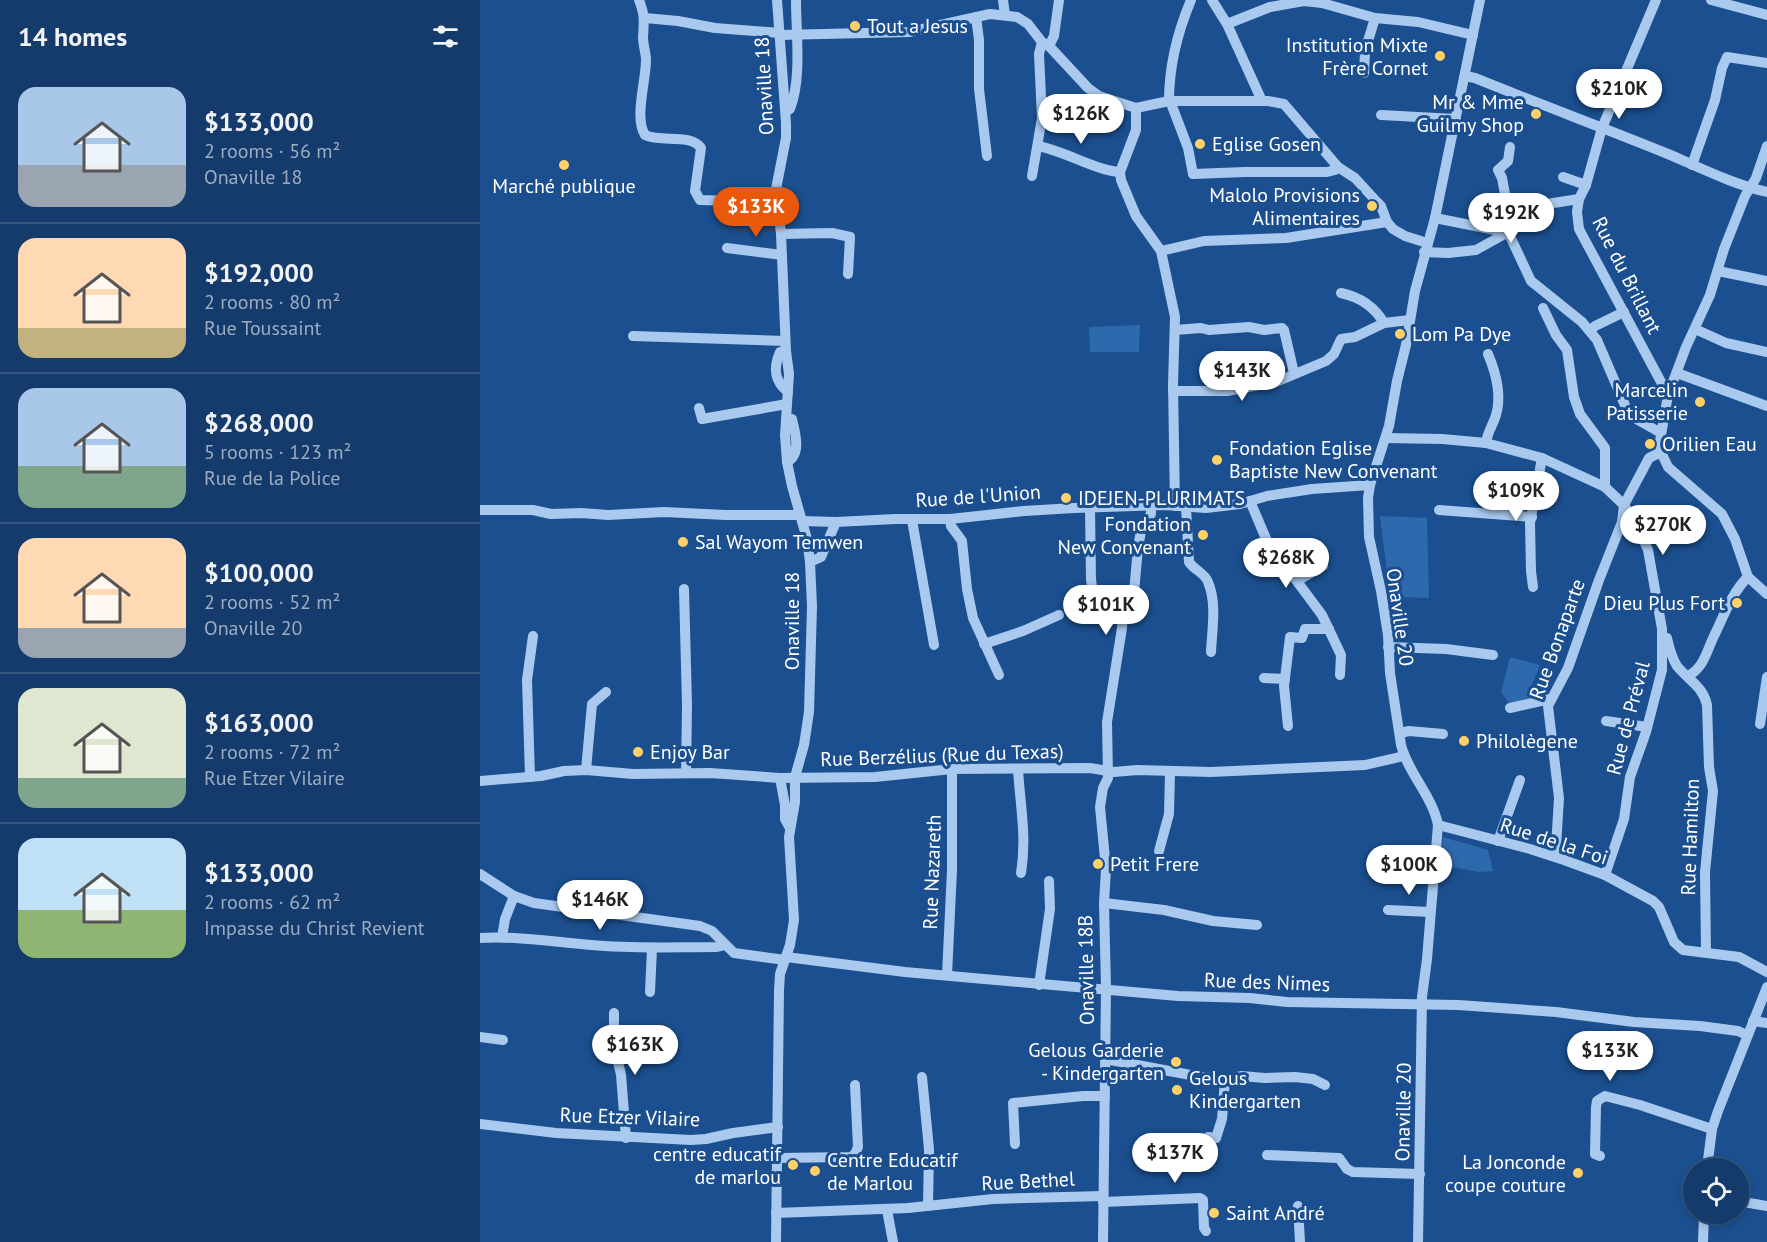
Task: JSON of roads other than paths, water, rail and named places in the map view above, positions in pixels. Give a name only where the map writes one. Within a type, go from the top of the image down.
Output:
[{"type":"street","points":[[639,0],[645,18],[643,37],[646,60],[641,117],[642,130],[645,135],[659,140],[692,140],[699,145],[701,148],[695,191],[700,200],[734,201],[777,196]]},
{"type":"street","name":"Onaville 18","points":[[776,1242],[778,1001],[780,974],[790,945],[794,920],[790,828],[795,802],[795,777],[804,745],[810,695],[812,602],[807,539],[787,462],[785,435],[789,374],[785,346],[781,234],[776,189],[786,138],[786,111],[777,0]]},
{"type":"street","points":[[786,111],[790,109],[794,100],[798,74],[796,0]]},
{"type":"street","points":[[1003,0],[1005,15]]},
{"type":"street","points":[[1032,176],[1042,118],[1039,54],[1054,36],[1059,0]]},
{"type":"street","points":[[1191,0],[1177,44],[1170,80],[1172,106],[1188,148],[1193,174],[1327,172],[1338,167]]},
{"type":"street","points":[[1212,0],[1227,24],[1262,101]]},
{"type":"street","name":"Onaville 20","points":[[1418,1242],[1422,1004],[1438,825],[1404,756],[1391,683],[1381,591],[1369,537],[1368,498],[1370,484],[1386,438],[1480,0]]},
{"type":"street","name":"Rue du Brillant","points":[[1656,0],[1602,128],[1577,212],[1579,229],[1668,395]]},
{"type":"street","points":[[1711,0],[1767,15]]},
{"type":"street","points":[[1227,24],[1270,7],[1304,1],[1322,3],[1375,18],[1418,22],[1473,35]]},
{"type":"street","points":[[645,18],[796,36],[909,32],[990,14],[1017,17],[1023,20],[1088,88],[1099,96],[1136,108],[1171,101],[1262,101],[1284,104],[1338,167],[1355,178],[1381,206],[1387,222],[1393,229],[1426,247],[1448,253],[1476,250],[1505,232],[1509,216],[1503,178],[1498,170],[1508,161],[1510,147]]},
{"type":"street","points":[[976,17],[987,156]]},
{"type":"street","points":[[1364,73],[1365,51],[1375,18]]},
{"type":"street","points":[[1692,165],[1727,57],[1767,63]]},
{"type":"street","points":[[1465,76],[1751,188],[1767,192]]},
{"type":"street","points":[[1136,108],[1136,130],[1120,172],[1121,180],[1136,216],[1161,251],[1166,270],[1175,330],[1173,391],[1180,506],[1189,561],[1209,584],[1212,603],[1211,652]]},
{"type":"street","points":[[1381,115],[1456,119]]},
{"type":"street","points":[[1038,146],[1105,170],[1120,172]]},
{"type":"street","points":[[1767,146],[1756,178],[1745,196],[1724,249],[1710,295],[1686,347],[1668,395],[1660,452],[1668,467],[1722,514],[1735,539],[1748,577],[1767,594]]},
{"type":"street","points":[[1563,177],[1586,185]]},
{"type":"street","points":[[1509,216],[1521,214],[1534,207],[1579,199]]},
{"type":"street","points":[[1435,218],[1505,232],[1514,240],[1531,281],[1591,330],[1603,351],[1627,410],[1638,420],[1661,433]]},
{"type":"street","points":[[1161,251],[1204,241],[1286,238],[1387,222]]},
{"type":"street","points":[[781,234],[832,233],[850,237],[848,274]]},
{"type":"street","points":[[727,248],[782,255]]},
{"type":"street","points":[[1718,271],[1767,281]]},
{"type":"street","points":[[1341,293],[1363,300],[1377,312],[1384,323]]},
{"type":"street","points":[[1543,308],[1569,355],[1574,397],[1580,414],[1605,448],[1605,487]]},
{"type":"street","points":[[1591,330],[1624,312]]},
{"type":"street","points":[[1173,391],[1227,391],[1276,382],[1326,362],[1334,354],[1341,339],[1361,334],[1384,323],[1410,320]]},
{"type":"street","points":[[1175,330],[1282,328],[1294,373]]},
{"type":"street","points":[[1695,329],[1726,343],[1767,352]]},
{"type":"street","points":[[633,336],[785,346]]},
{"type":"street","points":[[1486,443],[1499,398],[1496,374],[1488,354]]},
{"type":"street","points":[[1677,373],[1767,405]]},
{"type":"street","points":[[699,408],[702,419],[787,404]]},
{"type":"street","points":[[787,462],[793,459],[795,454],[792,419]]},
{"type":"street","name":"Rue de Préval","points":[[1386,438],[1436,438],[1486,443],[1542,458],[1605,487],[1624,505],[1636,523],[1648,550],[1662,629],[1662,667],[1647,727],[1633,767],[1626,810],[1605,875]]},
{"type":"street","name":"Rue Bonaparte","points":[[1552,856],[1556,848],[1559,798],[1551,743],[1550,699],[1568,668],[1622,522],[1624,505],[1649,458],[1660,452]]},
{"type":"street","points":[[1533,587],[1529,533],[1542,458]]},
{"type":"street","name":"Rue de l'Union","points":[[480,510],[533,510],[551,514],[664,512],[800,518],[836,522],[950,519],[1024,511],[1090,508],[1180,506],[1206,508],[1312,489],[1370,484]]},
{"type":"street","points":[[1250,501],[1267,541],[1322,615],[1341,655],[1340,675]]},
{"type":"street","name":"Onaville 18B","points":[[1102,1242],[1106,869],[1100,807],[1108,771],[1107,722],[1125,606],[1136,587],[1138,547],[1142,526],[1151,514],[1151,507]]},
{"type":"street","points":[[1090,508],[1091,579],[1094,603],[1095,605],[1125,606]]},
{"type":"street","points":[[1439,510],[1532,517]]},
{"type":"street","points":[[912,519],[934,645]]},
{"type":"street","points":[[950,519],[951,526],[962,541],[970,604],[978,631],[999,675]]},
{"type":"street","points":[[810,562],[821,556],[836,522]]},
{"type":"street","points":[[1297,580],[1323,566]]},
{"type":"street","points":[[1688,676],[1704,660],[1732,600],[1748,577]]},
{"type":"street","points":[[684,589],[686,773]]},
{"type":"street","points":[[984,644],[1023,631],[1059,615]]},
{"type":"street","points":[[1287,726],[1285,679],[1290,638],[1302,638],[1305,629],[1329,629]]},
{"type":"street","points":[[1662,629],[1666,631],[1676,664],[1662,667]]},
{"type":"street","points":[[530,777],[527,680],[533,636]]},
{"type":"street","points":[[1388,647],[1446,649],[1493,655]]},
{"type":"street","name":"Rue Hamilton","points":[[1676,664],[1696,683],[1705,697],[1708,717],[1709,767],[1712,783],[1705,872],[1706,953]]},
{"type":"street","points":[[1760,724],[1767,677]]},
{"type":"street","points":[[1264,678],[1285,679]]},
{"type":"street","points":[[586,770],[592,704],[606,692]]},
{"type":"street","points":[[1510,708],[1550,699]]},
{"type":"street","points":[[1606,721],[1647,727]]},
{"type":"street","points":[[1400,733],[1409,731],[1443,734]]},
{"type":"street","points":[[1525,740],[1542,744],[1551,743]]},
{"type":"street","name":"Rue Berzélius (Rue du Texas)","points":[[480,781],[586,770],[633,774],[686,773],[780,778],[875,777],[952,769],[1090,768],[1108,771],[1170,772],[1310,769],[1365,765],[1404,756]]},
{"type":"street","name":"Rue Nazareth","points":[[947,975],[952,870],[952,769]]},
{"type":"street","points":[[1018,769],[1024,821],[1021,873]]},
{"type":"street","points":[[1159,851],[1169,814],[1170,772]]},
{"type":"street","points":[[780,778],[785,819],[790,828]]},
{"type":"street","points":[[1498,841],[1520,780]]},
{"type":"street","name":"Rue de la Foi","points":[[1438,825],[1552,856],[1605,875],[1653,901],[1659,907],[1677,947],[1683,950],[1739,957],[1767,972]]},
{"type":"street","points":[[480,874],[514,896],[541,905],[700,926],[712,931],[725,945],[652,949],[480,938]]},
{"type":"street","points":[[1040,985],[1050,909],[1049,881]]},
{"type":"street","points":[[502,938],[505,919],[514,896]]},
{"type":"street","points":[[1104,903],[1147,907],[1213,921],[1257,925]]},
{"type":"street","points":[[1388,910],[1430,912]]},
{"type":"street","name":"Rue des Nimes","points":[[725,945],[739,955],[1040,985],[1287,1002],[1422,1004],[1545,1011],[1634,1022],[1700,1026],[1738,1031],[1747,1035]]},
{"type":"street","points":[[650,992],[652,949]]},
{"type":"street","points":[[1708,1158],[1712,1129],[1767,987]]},
{"type":"street","points":[[614,1013],[614,1044],[620,1068],[626,1138]]},
{"type":"street","points":[[1753,1021],[1767,1023]]},
{"type":"street","points":[[480,1037],[503,1040]]},
{"type":"street","points":[[1105,1059],[1225,1080],[1241,1076],[1295,1077],[1313,1079],[1325,1085]]},
{"type":"street","points":[[922,1077],[929,1149],[928,1206]]},
{"type":"street","points":[[1209,1137],[1216,1138],[1220,1128],[1225,1080]]},
{"type":"street","points":[[777,1158],[850,1157],[855,1154],[858,1147],[855,1085]]},
{"type":"street","points":[[1015,1144],[1013,1102],[1105,1096]]},
{"type":"street","points":[[1600,1156],[1595,1154],[1596,1107],[1597,1101],[1605,1096],[1712,1129]]},
{"type":"street","name":"Rue Etzer Vilaire","points":[[480,1124],[537,1132],[626,1138],[706,1139],[778,1127]]},
{"type":"street","points":[[1267,1155],[1339,1158],[1353,1172],[1419,1174]]},
{"type":"street","name":"Rue Bethel","points":[[776,1214],[887,1210],[993,1199],[1200,1198],[1203,1200],[1206,1231]]},
{"type":"street","points":[[1749,1203],[1767,1206]]},
{"type":"street","points":[[1298,1206],[1300,1242]]},
{"type":"street","points":[[887,1210],[893,1242]]},
{"type":"street","points":[[1703,1242],[1704,1224]]},
{"type":"place","name":"Tout a Jesus","points":[[855,26]]},
{"type":"place","name":"Institution Mixte Frère Cornet","points":[[1440,56]]},
{"type":"place","name":"Mr & Mme Guilmy Shop","points":[[1536,114]]},
{"type":"place","name":"Eglise Gosen","points":[[1200,144]]},
{"type":"place","name":"Marché publique","points":[[564,165]]},
{"type":"place","name":"Malolo Provisions Alimentaires","points":[[1372,206]]},
{"type":"place","name":"Lom Pa Dye","points":[[1400,334]]},
{"type":"place","name":"Marcelin Patisserie","points":[[1700,402]]},
{"type":"place","name":"Orilien Eau","points":[[1650,444]]},
{"type":"place","name":"Fondation Eglise Baptiste New Convenant","points":[[1217,460]]},
{"type":"place","name":"IDEJEN-PLURIMATS","points":[[1066,498]]},
{"type":"place","name":"Fondation New Convenant","points":[[1203,535]]},
{"type":"place","name":"Sal Wayom Temwen","points":[[683,542]]},
{"type":"place","name":"Dieu Plus Fort","points":[[1737,603]]},
{"type":"place","name":"Philolègene","points":[[1464,741]]},
{"type":"place","name":"Enjoy Bar","points":[[638,752]]},
{"type":"place","name":"Petit Frere","points":[[1098,864]]},
{"type":"place","name":"Gelous Garderie - Kindergarten","points":[[1176,1062]]},
{"type":"place","name":"Gelous Kindergarten","points":[[1177,1090]]},
{"type":"place","name":"centre educatif de marlou","points":[[793,1165]]},
{"type":"place","name":"Centre Educatif de Marlou","points":[[815,1171]]},
{"type":"place","name":"La Jonconde coupe couture","points":[[1578,1173]]},
{"type":"place","name":"Saint André","points":[[1214,1213]]}]
